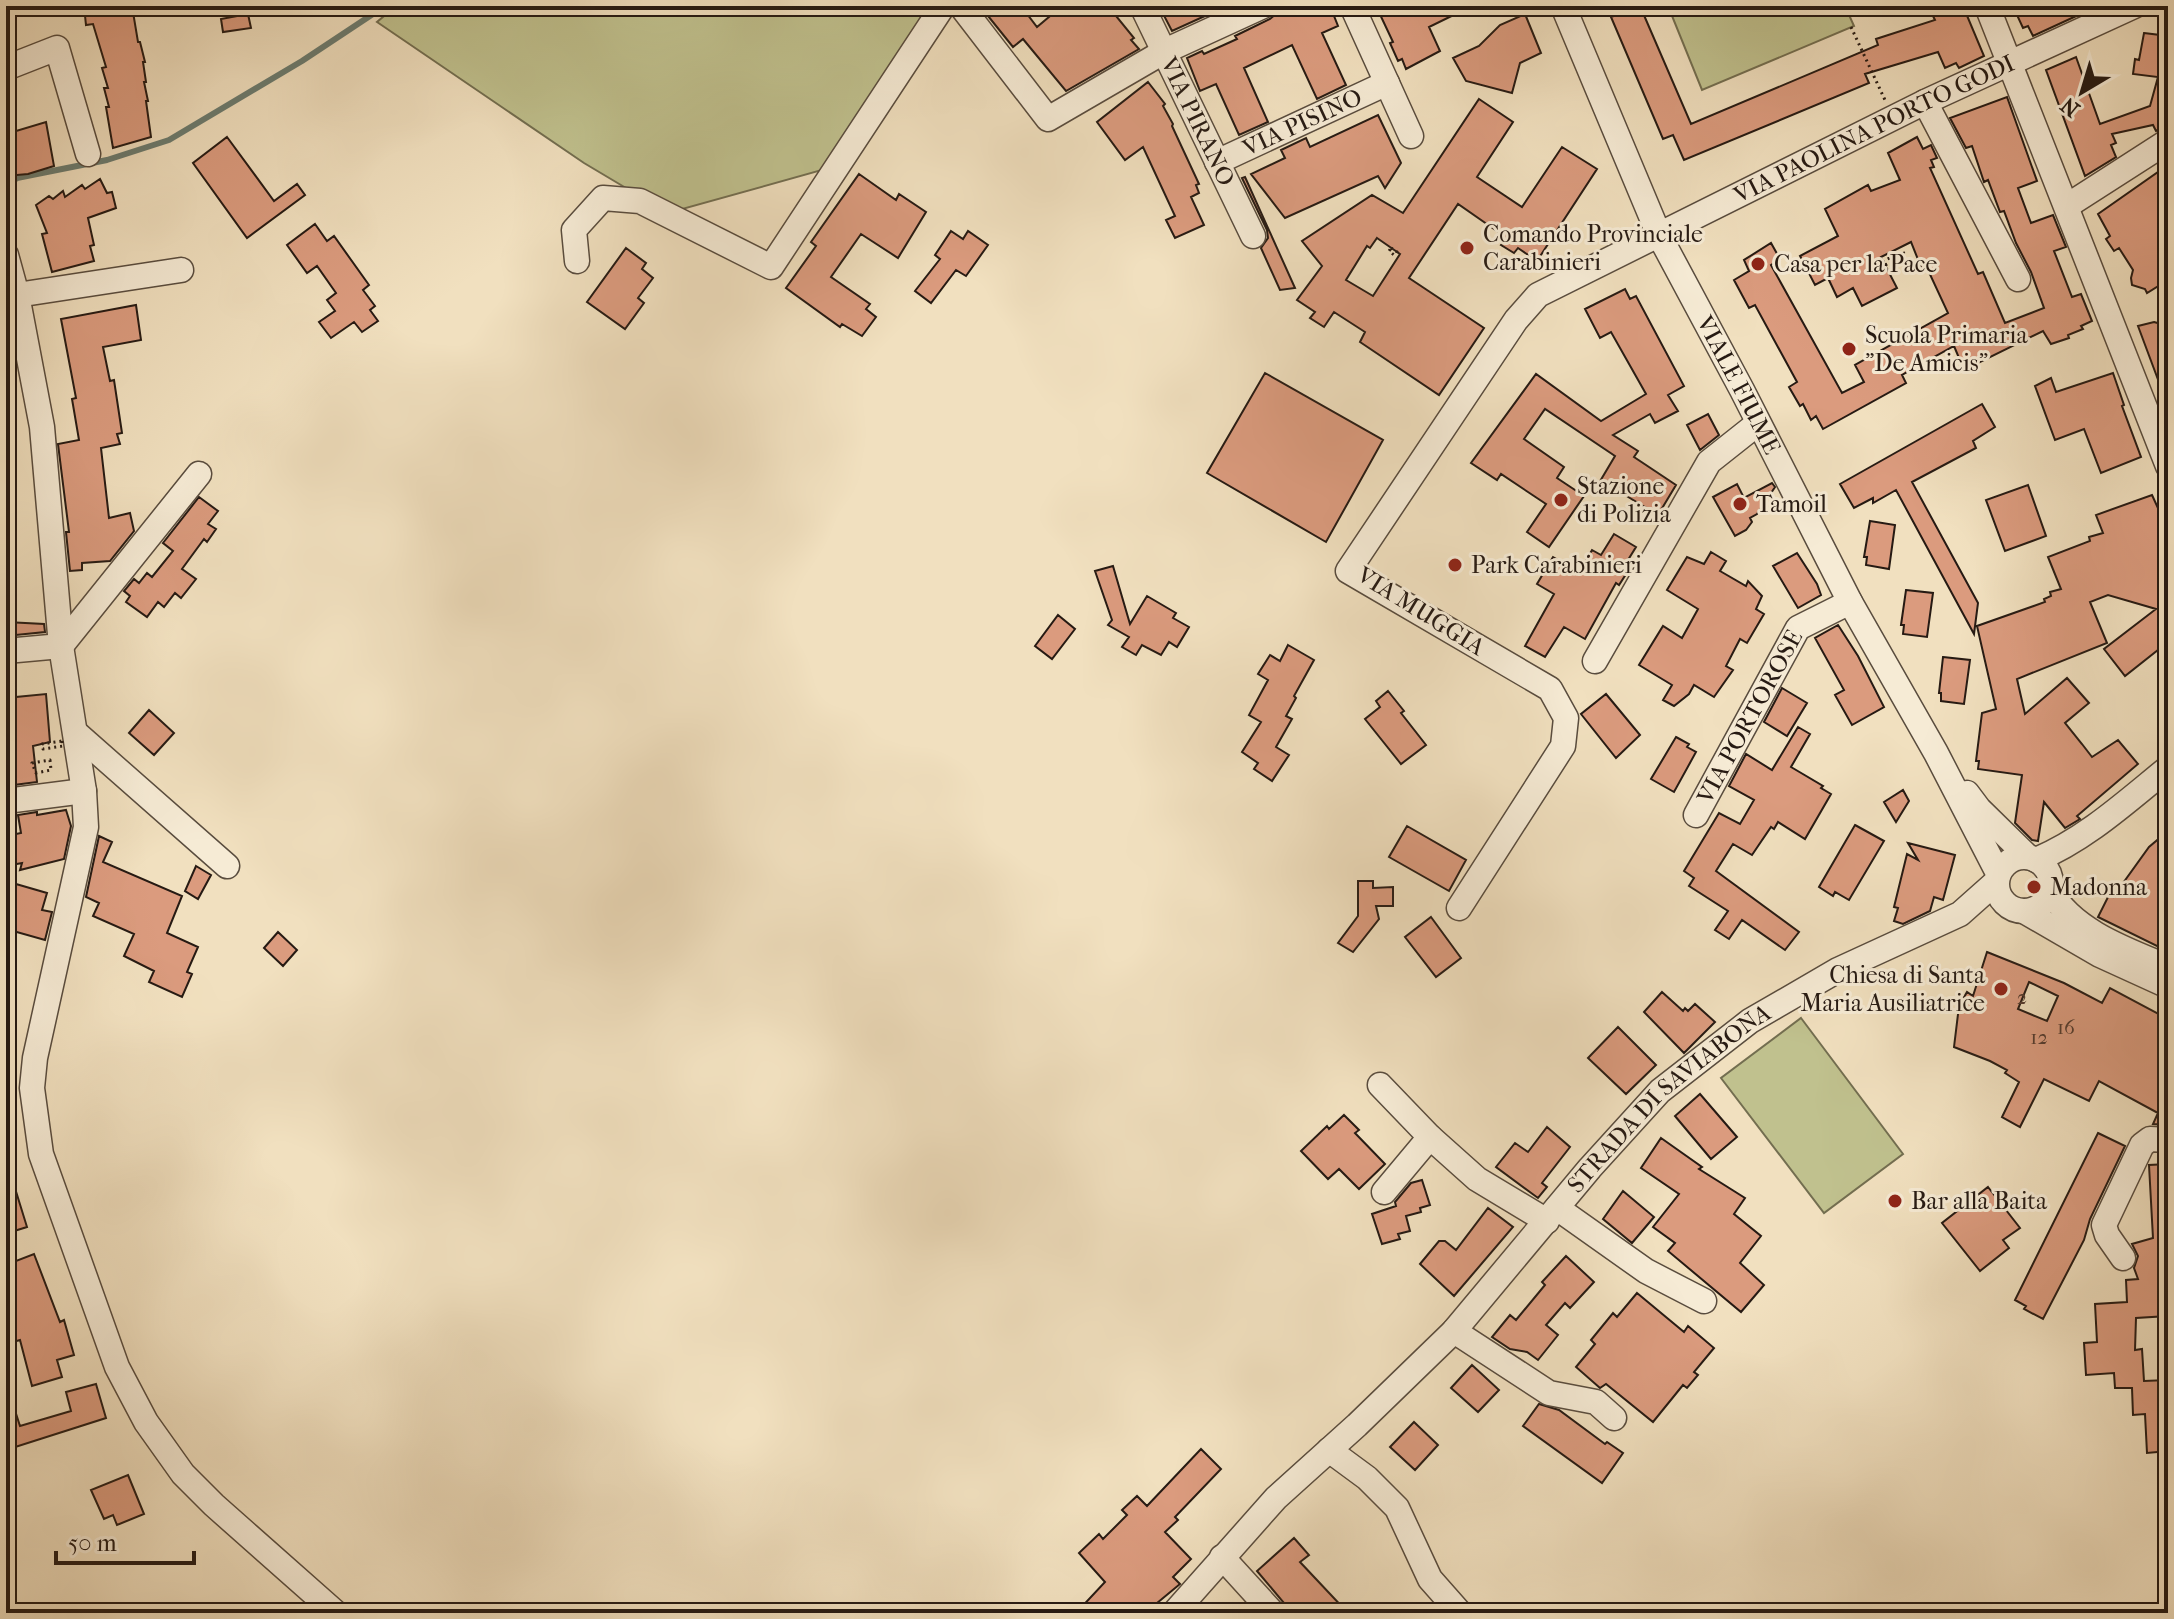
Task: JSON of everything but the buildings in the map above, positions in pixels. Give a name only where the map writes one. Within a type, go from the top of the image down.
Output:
[{"type":"street","points":[[577,261],[574,230],[603,198],[640,201],[771,267],[943,6]]},
{"type":"street","points":[[961,6],[1048,119],[1165,51],[1263,6]]},
{"type":"street","name":"VIA PIRANO","points":[[1142,6],[1253,236]]},
{"type":"street","points":[[1352,6],[1411,136]]},
{"type":"street","name":"VIALE FIUME","points":[[1563,6],[1659,235],[1850,602],[1936,753],[1997,877]]},
{"type":"street","points":[[1987,6],[2168,466]]},
{"type":"street","name":"VIA PAOLINA PORTO GODI","points":[[1659,235],[2010,61],[2134,6]]},
{"type":"street","points":[[6,68],[57,48],[88,154]]},
{"type":"street","name":"VIA PISINO","points":[[1217,162],[1387,83]]},
{"type":"street","points":[[1925,102],[2018,279]]},
{"type":"street","points":[[2067,206],[2168,141]]},
{"type":"street","name":"VIA MUGGIA","points":[[1459,908],[1563,746],[1566,718],[1550,689],[1348,571],[1516,320],[1538,295],[1659,235]]},
{"type":"street","points":[[6,255],[17,295],[42,427],[61,646],[76,733],[86,827],[35,1058],[32,1088],[41,1154],[117,1367],[146,1422],[183,1474],[336,1613]]},
{"type":"street","points":[[17,295],[181,270]]},
{"type":"street","points":[[1595,661],[1709,462],[1757,424]]},
{"type":"street","points":[[6,651],[61,646],[199,474]]},
{"type":"street","name":"VIA PORTOROSE","points":[[1696,815],[1798,628],[1850,602]]},
{"type":"street","points":[[76,733],[227,866]]},
{"type":"street","name":"VIALE FIUME","points":[[1936,753],[1979,809],[2040,870],[2059,906],[2108,939],[2168,967]]},
{"type":"street","points":[[2020,910],[2041,905],[2040,870],[2168,768]]},
{"type":"street","points":[[6,801],[84,791]]},
{"type":"street","points":[[2040,870],[2010,860],[1997,877],[2001,899],[2100,955],[2168,986]]},
{"type":"street","name":"STRADA DI SAVIABONA","points":[[1174,1613],[1276,1498],[1454,1331],[1660,1091],[1750,1021],[1838,970],[1960,914],[1997,877]]},
{"type":"street","name":"STRADA DI SAVIABONA","points":[[1960,914],[2020,910]]},
{"type":"street","name":"STRADA DI SAVIABONA","points":[[1380,1085],[1430,1137],[1477,1179],[1552,1214],[1646,1271],[1704,1301]]},
{"type":"street","points":[[1384,1192],[1430,1137]]},
{"type":"street","points":[[2123,1258],[2104,1225],[2142,1145],[2150,1139],[2168,1140]]},
{"type":"street","points":[[1454,1331],[1549,1393],[1596,1402],[1614,1418]]},
{"type":"street","points":[[1329,1450],[1367,1478],[1397,1508],[1430,1579],[1460,1613]]},
{"type":"street","points":[[1222,1557],[1273,1613]]},
{"type":"path","points":[[1851,27],[1893,118]]},
{"type":"path","points":[[1903,252],[1905,256],[1885,265],[1883,261],[1903,252]]},
{"type":"path","points":[[62,741],[63,746],[43,749],[42,744],[62,741]]},
{"type":"path","points":[[50,760],[51,770],[36,773],[32,763],[50,760]]},
{"type":"green space","points":[[396,6],[936,6],[822,170],[668,213],[584,163],[377,22]]},
{"type":"green space","points":[[1668,6],[1845,6],[1854,26],[1702,90]]},
{"type":"green space","points":[[1801,1018],[1903,1154],[1824,1213],[1721,1078]]},
{"type":"waterway","points":[[6,187],[17,178],[107,160],[169,140],[302,61],[385,6]]},
{"type":"place","name":"Comando Provinciale Carabinieri","points":[[1467,248]]},
{"type":"place","name":"Casa per la Pace","points":[[1758,264]]},
{"type":"place","name":"Scuola Primaria \"De Amicis\"","points":[[1849,349]]},
{"type":"place","name":"Stazione di Polizia","points":[[1561,500]]},
{"type":"place","name":"Tamoil","points":[[1740,504]]},
{"type":"place","name":"Park Carabinieri","points":[[1455,565]]},
{"type":"place","name":"Madonna","points":[[2034,887]]},
{"type":"place","name":"Chiesa di Santa Maria Ausiliatrice","points":[[2001,989]]},
{"type":"place","name":"Bar alla Baita","points":[[1895,1201]]}]
